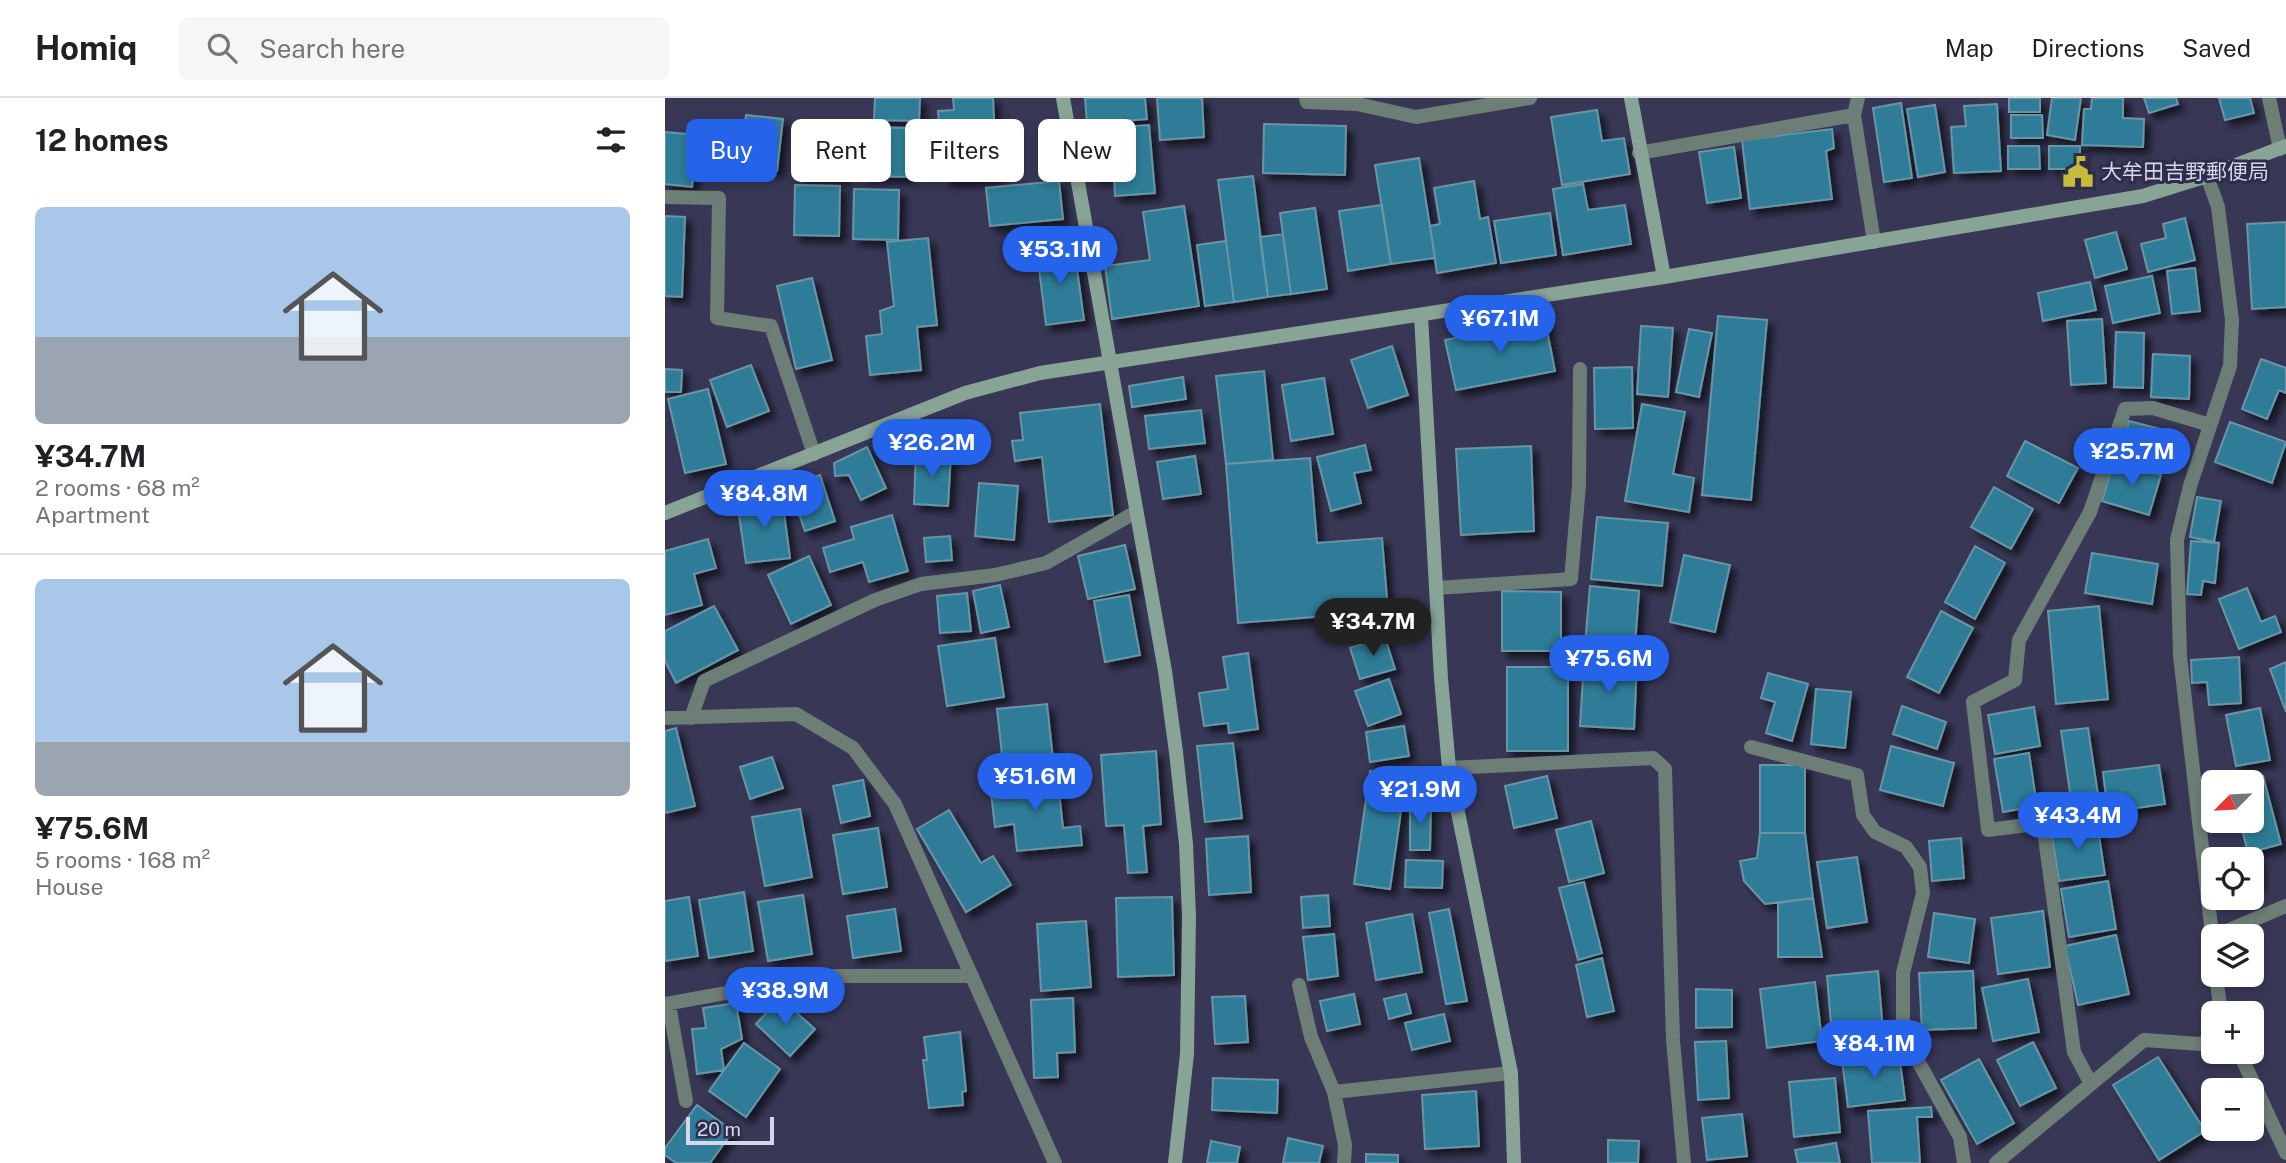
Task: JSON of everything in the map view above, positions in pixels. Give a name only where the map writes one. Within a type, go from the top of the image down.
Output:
[{"type":"street","points":[[1063,98],[1165,671],[1186,844],[1189,916],[1187,1054],[1175,1163]]},
{"type":"street","points":[[1306,98],[1307,102],[1357,104],[1416,117],[1530,98]]},
{"type":"street","points":[[1631,98],[1639,153],[1664,277]]},
{"type":"street","points":[[1858,98],[1854,115],[1874,242]]},
{"type":"street","points":[[665,513],[965,393],[1040,373],[1421,316],[2144,196],[2283,147],[2269,98]]},
{"type":"street","points":[[1639,153],[1854,115]]},
{"type":"street","points":[[2207,176],[2218,207],[2232,320],[2230,366],[2190,485],[2176,540],[2180,656],[2212,924]]},
{"type":"street","points":[[665,197],[719,198],[717,318],[771,326],[814,454]]},
{"type":"street","points":[[1421,316],[1441,678],[1449,768],[1511,1073],[1514,1163]]},
{"type":"street","points":[[1437,587],[1571,579],[1579,485],[1580,369]]},
{"type":"street","points":[[2091,1084],[2074,1052],[2043,823],[1989,830],[1973,702],[2015,680],[2019,640],[2090,512],[2125,409],[2153,408],[2210,425]]},
{"type":"street","points":[[691,718],[704,681],[875,600],[921,584],[995,576],[1046,563],[1136,513]]},
{"type":"street","points":[[665,718],[796,714],[853,748],[895,804],[1055,1163]]},
{"type":"street","points":[[1751,747],[1857,775],[1863,815],[1875,832],[1906,847],[1920,867],[1923,893],[1903,973],[1903,1034],[1960,1137],[1964,1163]]},
{"type":"street","points":[[1449,768],[1653,758],[1665,768],[1673,1040],[1685,1163]]},
{"type":"street","points":[[2249,924],[2286,906]]},
{"type":"street","points":[[686,1101],[667,1004],[819,976],[972,976]]},
{"type":"street","points":[[1299,985],[1311,1037],[1334,1093],[1345,1145],[1344,1163]]},
{"type":"street","points":[[1996,1163],[2144,1040],[2201,1044]]},
{"type":"street","points":[[2245,1064],[2286,1153]]},
{"type":"street","points":[[1334,1093],[1511,1073]]},
{"type":"building","points":[[875,98],[920,98],[919,119],[874,119]]},
{"type":"building","points":[[953,98],[993,98],[994,119],[939,119],[938,111],[954,110]]},
{"type":"building","points":[[1085,98],[1145,98],[1147,119],[1087,119]]},
{"type":"building","points":[[1157,98],[1202,98],[1204,137],[1160,140]]},
{"type":"building","points":[[2009,98],[2040,98],[2040,112],[2009,112]]},
{"type":"building","points":[[2052,98],[2081,98],[2075,140],[2047,135]]},
{"type":"building","points":[[2092,98],[2123,98],[2123,118],[2144,119],[2143,147],[2082,145],[2084,109],[2091,109]]},
{"type":"building","points":[[2144,98],[2176,98],[2178,104],[2149,113]]},
{"type":"building","points":[[2219,98],[2250,98],[2254,113],[2225,120]]},
{"type":"building","points":[[1901,103],[1912,178],[1884,182],[1873,108]]},
{"type":"building","points":[[1997,104],[2001,171],[1954,173],[1951,127],[1966,126],[1964,106]]},
{"type":"building","points":[[1935,105],[1945,172],[1918,177],[1907,109]]},
{"type":"building","points":[[1597,110],[1602,141],[1624,138],[1630,174],[1562,185],[1551,117]]},
{"type":"building","points":[[746,115],[783,119],[777,171],[777,119],[746,119]]},
{"type":"building","points":[[2011,115],[2042,115],[2043,138],[2011,138]]},
{"type":"building","points":[[1264,124],[1346,126],[1345,175],[1263,173]]},
{"type":"building","points":[[1149,125],[1155,193],[1115,196],[1114,182],[1136,182],[1136,126]]},
{"type":"building","points":[[891,128],[905,128],[905,177],[891,177]]},
{"type":"building","points":[[1832,129],[1834,148],[1826,151],[1832,199],[1750,209],[1742,140]]},
{"type":"building","points":[[665,132],[686,134],[686,182],[693,182],[692,187],[665,184]]},
{"type":"building","points":[[2008,146],[2039,146],[2040,169],[2008,169]]},
{"type":"building","points":[[2049,146],[2080,146],[2080,169],[2049,169]]},
{"type":"building","points":[[1734,147],[1741,198],[1707,203],[1699,152]]},
{"type":"building","points":[[1419,158],[1435,258],[1391,264],[1375,165]]},
{"type":"building","points":[[1253,176],[1268,297],[1234,302],[1218,180]]},
{"type":"building","points":[[1474,181],[1480,219],[1488,217],[1496,263],[1437,273],[1430,226],[1440,224],[1434,188]]},
{"type":"building","points":[[1059,182],[1063,219],[990,226],[986,188]]},
{"type":"building","points":[[1583,184],[1588,210],[1625,205],[1631,244],[1563,255],[1553,189]]},
{"type":"building","points":[[795,185],[840,186],[839,236],[794,235]]},
{"type":"building","points":[[854,189],[899,190],[898,240],[853,239]]},
{"type":"building","points":[[1382,205],[1391,264],[1348,271],[1339,211]]},
{"type":"building","points":[[1184,206],[1199,306],[1112,319],[1105,266],[1150,260],[1143,212]]},
{"type":"building","points":[[1315,208],[1327,289],[1291,294],[1280,213]]},
{"type":"building","points":[[1550,213],[1556,255],[1501,263],[1494,221]]},
{"type":"building","points":[[665,216],[685,217],[682,297],[665,296]]},
{"type":"building","points":[[2185,218],[2195,260],[2148,272],[2141,244],[2166,238],[2163,224]]},
{"type":"building","points":[[2286,222],[2286,307],[2252,309],[2247,224]]},
{"type":"building","points":[[2116,232],[2127,269],[2095,278],[2085,240]]},
{"type":"building","points":[[1283,234],[1291,294],[1268,297],[1260,237]]},
{"type":"building","points":[[928,238],[937,325],[917,327],[921,370],[870,375],[866,336],[882,334],[880,311],[894,306],[887,242]]},
{"type":"building","points":[[1226,241],[1234,302],[1205,306],[1197,245]]},
{"type":"building","points":[[1074,247],[1084,320],[1046,325],[1037,252]]},
{"type":"building","points":[[2195,268],[2200,311],[2172,314],[2167,271]]},
{"type":"building","points":[[2152,276],[2160,313],[2113,323],[2105,286]]},
{"type":"building","points":[[812,278],[832,360],[796,369],[777,286]]},
{"type":"building","points":[[2090,282],[2096,310],[2043,321],[2038,293]]},
{"type":"building","points":[[1718,316],[1767,320],[1751,500],[1702,495]]},
{"type":"building","points":[[2102,319],[2106,383],[2071,385],[2067,321]]},
{"type":"building","points":[[1545,320],[1555,371],[1456,390],[1445,340]]},
{"type":"building","points":[[1641,326],[1673,328],[1668,397],[1637,394]]},
{"type":"building","points":[[1689,329],[1712,333],[1699,397],[1676,392]]},
{"type":"building","points":[[2116,332],[2144,333],[2143,388],[2114,387]]},
{"type":"building","points":[[1392,346],[1408,395],[1368,408],[1351,360]]},
{"type":"building","points":[[2153,354],[2190,356],[2189,399],[2151,397]]},
{"type":"building","points":[[2261,359],[2286,368],[2286,393],[2279,390],[2267,419],[2242,409]]},
{"type":"building","points":[[751,365],[769,411],[727,427],[710,380]]},
{"type":"building","points":[[1632,367],[1633,428],[1595,429],[1594,368]]},
{"type":"building","points":[[665,369],[682,370],[681,392],[665,392]]},
{"type":"building","points":[[1264,371],[1273,460],[1226,464],[1216,376]]},
{"type":"building","points":[[1183,377],[1186,399],[1132,407],[1129,386]]},
{"type":"building","points":[[1324,378],[1333,434],[1291,441],[1282,385]]},
{"type":"building","points":[[708,389],[726,464],[685,473],[668,399]]},
{"type":"building","points":[[1100,404],[1113,515],[1049,522],[1042,457],[1015,461],[1012,441],[1023,440],[1020,413]]},
{"type":"building","points":[[1642,404],[1685,412],[1673,474],[1694,478],[1689,512],[1625,501]]},
{"type":"building","points":[[1201,410],[1205,443],[1149,449],[1145,416]]},
{"type":"building","points":[[2129,421],[2168,431],[2160,462],[2121,452]]},
{"type":"building","points":[[2230,422],[2286,442],[2272,483],[2215,462]]},
{"type":"building","points":[[2025,441],[2078,468],[2059,503],[2007,476]]},
{"type":"building","points":[[1365,445],[1371,470],[1354,473],[1361,503],[1331,511],[1317,457]]},
{"type":"building","points":[[1531,446],[1534,531],[1461,535],[1456,449]]},
{"type":"building","points":[[867,447],[886,488],[861,500],[849,475],[835,476],[834,463]]},
{"type":"building","points":[[916,452],[951,454],[948,506],[914,504]]},
{"type":"building","points":[[1195,456],[1201,494],[1163,499],[1157,462]]},
{"type":"building","points":[[1310,458],[1317,543],[1382,538],[1388,611],[1238,623],[1226,464]]},
{"type":"building","points":[[2114,461],[2161,475],[2149,515],[2102,501]]},
{"type":"building","points":[[820,475],[835,521],[805,531],[789,485]]},
{"type":"building","points":[[979,483],[1018,486],[1014,540],[975,536]]},
{"type":"building","points":[[1994,487],[2033,509],[2011,549],[1971,527]]},
{"type":"building","points":[[782,497],[790,558],[746,563],[737,502]]},
{"type":"building","points":[[2197,497],[2221,501],[2214,542],[2190,537]]},
{"type":"building","points":[[892,515],[908,571],[869,582],[863,562],[830,572],[823,548],[854,539],[851,527]]},
{"type":"building","points":[[1597,517],[1668,523],[1662,586],[1591,579]]},
{"type":"building","points":[[950,536],[952,560],[926,562],[924,538]]},
{"type":"building","points":[[708,539],[716,568],[694,574],[702,605],[665,615],[665,551]]},
{"type":"building","points":[[2191,541],[2219,543],[2215,583],[2203,581],[2201,595],[2187,594]]},
{"type":"building","points":[[1125,545],[1135,589],[1088,599],[1078,556]]},
{"type":"building","points":[[1975,546],[2005,563],[1975,619],[1945,602]]},
{"type":"building","points":[[2092,553],[2158,564],[2152,604],[2085,593]]},
{"type":"building","points":[[1684,555],[1730,565],[1715,632],[1670,622]]},
{"type":"building","points":[[809,556],[831,605],[791,624],[768,575]]},
{"type":"building","points":[[1000,585],[1009,627],[981,633],[973,591]]},
{"type":"building","points":[[1590,586],[1639,591],[1634,659],[1584,656]]},
{"type":"building","points":[[2247,588],[2261,622],[2275,616],[2281,632],[2239,649],[2219,599]]},
{"type":"building","points":[[1502,591],[1561,592],[1561,651],[1502,651]]},
{"type":"building","points":[[967,593],[971,631],[940,633],[937,596]]},
{"type":"building","points":[[1129,595],[1140,655],[1105,662],[1094,601]]},
{"type":"building","points":[[714,606],[738,650],[676,683],[665,661],[665,631]]},
{"type":"building","points":[[2099,606],[2108,699],[2056,704],[2048,611]]},
{"type":"building","points":[[1941,611],[1973,628],[1939,693],[1907,677]]},
{"type":"building","points":[[1385,637],[1395,669],[1360,679],[1350,648]]},
{"type":"building","points":[[995,638],[1004,697],[947,706],[938,646]]},
{"type":"building","points":[[1248,653],[1258,729],[1229,733],[1228,723],[1204,726],[1199,693],[1228,689],[1223,657]]},
{"type":"building","points":[[2239,657],[2241,703],[2209,705],[2207,682],[2192,683],[2191,660]]},
{"type":"building","points":[[1584,662],[1637,664],[1634,729],[1580,726]]},
{"type":"building","points":[[2286,662],[2286,712],[2270,669]]},
{"type":"building","points":[[1507,667],[1568,667],[1568,751],[1507,751]]},
{"type":"building","points":[[1768,673],[1808,684],[1792,741],[1766,733],[1775,702],[1761,698]]},
{"type":"building","points":[[1389,679],[1401,714],[1368,726],[1355,691]]},
{"type":"building","points":[[1816,689],[1851,692],[1845,748],[1811,744]]},
{"type":"building","points":[[1047,704],[1054,768],[1004,773],[997,709]]},
{"type":"building","points":[[1902,706],[1946,722],[1937,749],[1893,734]]},
{"type":"building","points":[[2034,707],[2040,746],[1995,754],[1988,715]]},
{"type":"building","points":[[2260,708],[2270,760],[2236,766],[2226,715]]},
{"type":"building","points":[[1404,726],[1409,756],[1370,762],[1366,732]]},
{"type":"building","points":[[676,728],[695,806],[665,813],[665,731]]},
{"type":"building","points":[[2088,728],[2098,795],[2071,799],[2061,731]]},
{"type":"building","points":[[1233,743],[1242,818],[1205,822],[1197,746]]},
{"type":"building","points":[[1891,746],[1954,763],[1943,806],[1880,790]]},
{"type":"building","points":[[1156,751],[1161,824],[1143,826],[1147,872],[1128,873],[1124,825],[1106,826],[1101,755]]},
{"type":"building","points":[[2029,753],[2037,806],[2003,812],[1994,759]]},
{"type":"building","points":[[772,757],[783,788],[750,799],[740,767]]},
{"type":"building","points":[[1760,765],[1805,765],[1805,833],[1760,833]]},
{"type":"building","points":[[2159,765],[2165,804],[2108,812],[2103,772]]},
{"type":"building","points":[[1370,771],[1406,776],[1390,889],[1354,884]]},
{"type":"building","points":[[1057,773],[1063,828],[1080,826],[1082,845],[1017,851],[1014,824],[995,827],[991,793],[1011,791],[1009,777]]},
{"type":"building","points":[[1547,776],[1557,818],[1514,828],[1505,786]]},
{"type":"building","points":[[863,780],[870,816],[841,823],[833,786]]},
{"type":"building","points":[[2265,784],[2281,844],[2264,849],[2246,847],[2243,833],[2265,833]]},
{"type":"building","points":[[1410,802],[1431,802],[1430,850],[1410,850]]},
{"type":"building","points":[[800,809],[812,877],[765,886],[752,817]]},
{"type":"building","points":[[949,810],[981,863],[993,856],[1011,885],[966,912],[917,829]]},
{"type":"building","points":[[1591,821],[1604,873],[1569,882],[1556,830]]},
{"type":"building","points":[[2097,823],[2105,875],[2059,881],[2051,830]]},
{"type":"building","points":[[878,828],[887,887],[843,894],[833,835]]},
{"type":"building","points":[[1760,833],[1805,833],[1813,898],[1765,904],[1744,881],[1740,861],[1757,858]]},
{"type":"building","points":[[1248,836],[1251,892],[1209,895],[1206,839]]},
{"type":"building","points":[[1961,838],[1964,878],[1932,881],[1929,841]]},
{"type":"building","points":[[1857,857],[1867,922],[1827,928],[1817,862]]},
{"type":"building","points":[[1406,860],[1443,861],[1442,888],[1405,887]]},
{"type":"building","points":[[2108,881],[2116,929],[2069,937],[2061,889]]},
{"type":"building","points":[[1584,882],[1602,953],[1578,960],[1559,888]]},
{"type":"building","points":[[744,892],[753,951],[709,958],[699,900]]},
{"type":"building","points":[[803,895],[812,954],[768,961],[758,902]]},
{"type":"building","points":[[1328,895],[1330,926],[1303,928],[1301,897]]},
{"type":"building","points":[[689,897],[698,956],[665,961],[665,901]]},
{"type":"building","points":[[1172,897],[1174,975],[1118,977],[1116,898]]},
{"type":"building","points":[[1813,898],[1822,957],[1778,957],[1778,903]]},
{"type":"building","points":[[895,909],[901,951],[853,958],[847,916]]},
{"type":"building","points":[[1449,909],[1467,1001],[1446,1004],[1429,913]]},
{"type":"building","points":[[2043,911],[2050,967],[1998,974],[1991,918]]},
{"type":"building","points":[[1934,913],[1975,919],[1969,963],[1928,957]]},
{"type":"building","points":[[1412,914],[1422,972],[1376,980],[1366,923]]},
{"type":"building","points":[[1086,921],[1091,987],[1041,991],[1037,924]]},
{"type":"building","points":[[1334,934],[1338,976],[1308,980],[1303,937]]},
{"type":"building","points":[[2116,935],[2129,994],[2078,1005],[2065,946]]},
{"type":"building","points":[[1602,958],[1614,1011],[1587,1017],[1576,965]]},
{"type":"building","points":[[1878,971],[1883,1031],[1832,1035],[1827,976]]},
{"type":"building","points":[[1973,971],[1976,1028],[1922,1030],[1919,973]]},
{"type":"building","points":[[2028,979],[2039,1032],[1993,1041],[1982,988]]},
{"type":"building","points":[[1815,982],[1822,1041],[1767,1048],[1760,989]]},
{"type":"building","points":[[1696,989],[1732,990],[1732,1027],[1696,1028]]},
{"type":"building","points":[[1354,994],[1360,1024],[1327,1031],[1320,1001]]},
{"type":"building","points":[[1406,994],[1411,1013],[1389,1019],[1384,999]]},
{"type":"building","points":[[1245,996],[1248,1042],[1215,1044],[1212,997]]},
{"type":"building","points":[[780,998],[815,1029],[790,1056],[756,1024]]},
{"type":"building","points":[[1073,998],[1075,1052],[1057,1053],[1058,1077],[1034,1078],[1031,1000]]},
{"type":"building","points":[[736,1003],[742,1039],[721,1049],[724,1070],[697,1074],[692,1029],[706,1028],[703,1008]]},
{"type":"building","points":[[1444,1014],[1450,1041],[1412,1050],[1405,1023]]},
{"type":"building","points":[[960,1032],[966,1091],[962,1092],[963,1105],[929,1108],[923,1060],[927,1060],[924,1037]]},
{"type":"building","points":[[1726,1041],[1729,1098],[1698,1100],[1695,1042]]},
{"type":"building","points":[[2033,1042],[2056,1088],[2020,1106],[1997,1060]]},
{"type":"building","points":[[744,1043],[780,1069],[746,1117],[709,1091]]},
{"type":"building","points":[[1899,1053],[1905,1100],[1848,1107],[1842,1060]]},
{"type":"building","points":[[2158,1057],[2201,1125],[2201,1134],[2159,1160],[2113,1085]]},
{"type":"building","points":[[1979,1059],[2014,1123],[1977,1144],[1941,1080]]},
{"type":"building","points":[[1213,1078],[1278,1080],[1277,1113],[1212,1110]]},
{"type":"building","points":[[1835,1078],[1840,1132],[1794,1137],[1789,1082]]},
{"type":"building","points":[[1476,1091],[1479,1146],[1425,1149],[1422,1095]]},
{"type":"building","points":[[697,1105],[733,1131],[710,1163],[676,1163],[665,1155],[665,1148]]},
{"type":"building","points":[[1931,1107],[1932,1117],[1917,1117],[1920,1163],[1872,1163],[1868,1111]]},
{"type":"building","points":[[1742,1114],[1747,1156],[1707,1160],[1702,1118]]},
{"type":"building","points":[[1288,1138],[1323,1146],[1319,1163],[1283,1163]]},
{"type":"building","points":[[1608,1140],[1639,1141],[1638,1163],[1608,1163]]},
{"type":"building","points":[[1211,1141],[1240,1147],[1237,1163],[1207,1163]]},
{"type":"building","points":[[1836,1143],[1840,1163],[1798,1163],[1795,1150]]},
{"type":"building","points":[[1366,1154],[1398,1155],[1398,1163],[1366,1163]]},
{"type":"place","name":"大牟田吉野郵便局","points":[[2078,172]]}]
